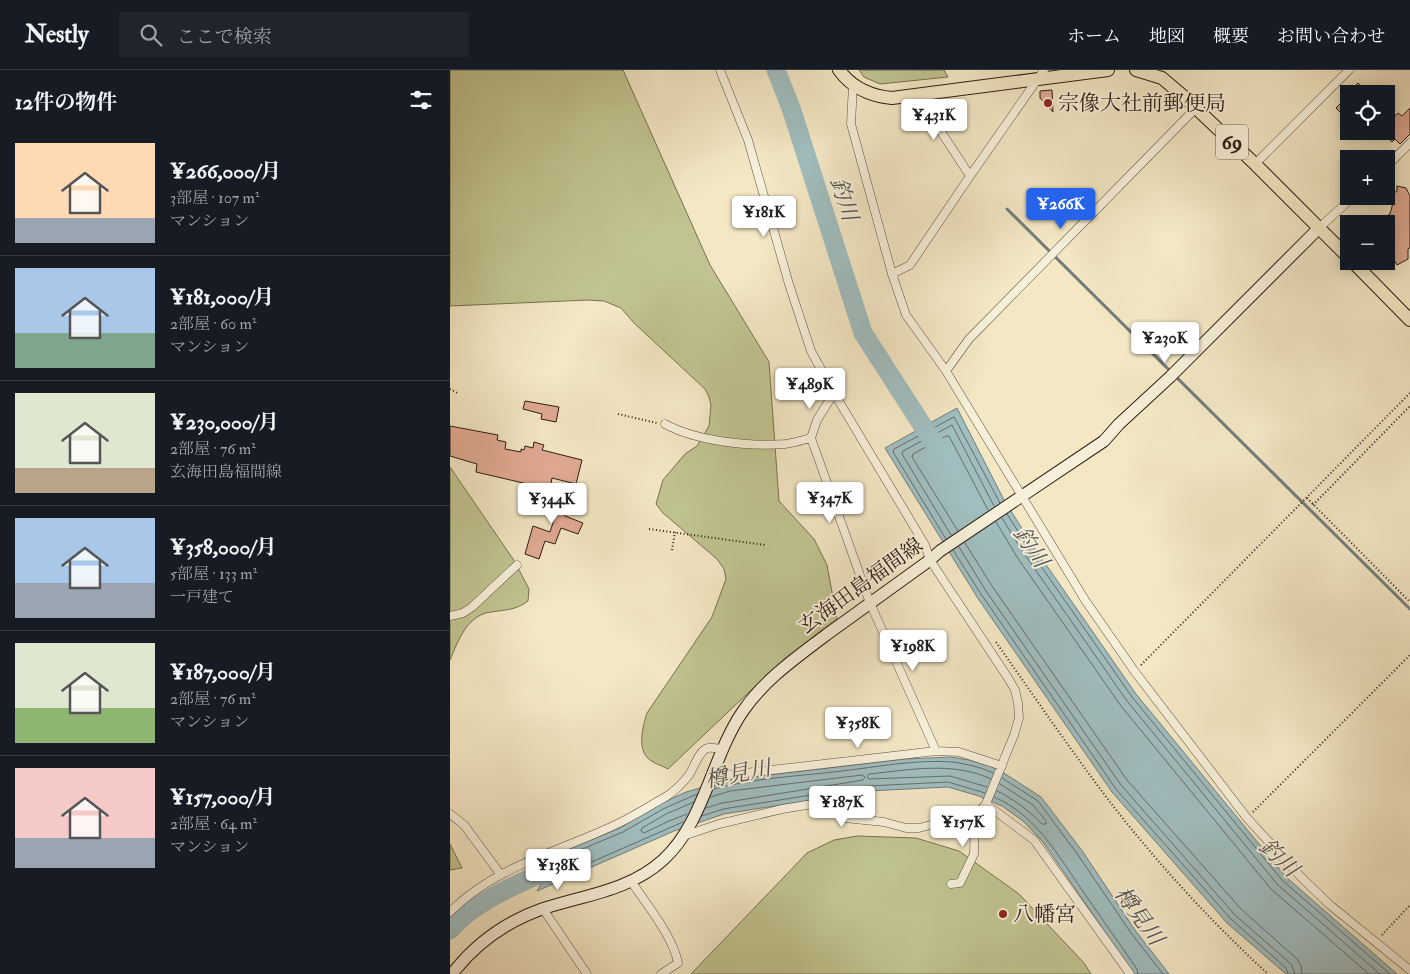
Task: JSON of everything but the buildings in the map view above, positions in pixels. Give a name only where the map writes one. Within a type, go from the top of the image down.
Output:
[{"type":"main road","points":[[839,70],[853,85],[866,92],[879,97],[892,98],[1041,74],[1108,70]]},
{"type":"main road","name":"69","points":[[1136,70],[1162,78],[1255,164],[1340,249]]},
{"type":"main road","name":"玄海田島福間線","points":[[452,974],[464,959],[495,931],[511,922],[544,908],[613,889],[631,881],[662,860],[685,832],[723,749],[743,711],[760,690],[801,654],[940,551],[1104,441],[1119,424],[1170,377],[1320,228]]},
{"type":"main road","points":[[1361,270],[1410,320]]},
{"type":"street","points":[[720,70],[748,140],[801,325],[811,351],[925,545],[930,560],[1015,690],[1019,718],[1014,735],[986,804],[976,817],[974,854],[960,883],[951,884]]},
{"type":"street","points":[[1255,164],[1348,70]]},
{"type":"street","points":[[892,274],[910,265],[1041,74]]},
{"type":"street","points":[[853,85],[851,124],[892,274],[906,315],[946,371],[1017,498],[1135,672],[1247,818],[1302,878],[1330,905],[1410,970]]},
{"type":"street","points":[[918,95],[970,176]]},
{"type":"street","points":[[946,371],[969,339],[1196,108]]},
{"type":"street","points":[[1395,158],[1410,143]]},
{"type":"street","points":[[1320,228],[1344,205]]},
{"type":"street","points":[[834,393],[817,420],[811,438],[870,603],[936,751]]},
{"type":"street","points":[[665,424],[680,432],[723,442],[786,444],[811,438]]},
{"type":"street","points":[[450,616],[463,613],[472,607],[517,565]]},
{"type":"street","points":[[450,912],[481,887],[502,875],[563,846],[617,824],[650,806],[679,788],[690,774],[702,751],[708,748],[723,749]]},
{"type":"street","points":[[710,780],[936,751],[959,752],[1000,769]]},
{"type":"street","points":[[685,832],[819,803],[845,818],[884,822],[906,828],[919,828],[949,820],[976,817]]},
{"type":"street","points":[[986,804],[1034,840],[1130,974]]},
{"type":"street","points":[[450,814],[464,825],[502,875]]},
{"type":"street","points":[[631,881],[671,942],[676,953],[678,963],[661,974]]},
{"type":"street","points":[[544,908],[587,974]]},
{"type":"path","points":[[450,389],[457,393]]},
{"type":"path","points":[[1135,672],[1410,393]]},
{"type":"path","points":[[1313,505],[1410,406]]},
{"type":"path","points":[[618,414],[665,424]]},
{"type":"path","points":[[1307,498],[1410,602]]},
{"type":"path","points":[[649,529],[765,545]]},
{"type":"path","points":[[672,550],[675,532]]},
{"type":"path","points":[[996,642],[1089,774],[1122,816],[1201,907],[1268,974]]},
{"type":"path","points":[[1247,818],[1410,654]]},
{"type":"path","points":[[1375,942],[1410,905]]},
{"type":"green space","points":[[450,70],[623,70],[710,265],[769,362],[779,501],[814,539],[827,565],[837,619],[785,658],[668,769],[650,760],[643,750],[642,738],[647,713],[712,617],[726,579],[724,569],[717,559],[663,513],[656,504],[663,480],[685,454],[697,446],[709,426],[711,405],[709,397],[705,389],[634,323],[621,308],[604,301],[588,300],[450,306]]},
{"type":"green space","points":[[859,70],[944,70],[948,77],[880,84],[864,77]]},
{"type":"green space","points":[[450,467],[515,562],[529,589],[528,601],[524,604],[510,609],[483,614],[470,623],[464,630],[450,660]]},
{"type":"green space","points":[[857,836],[916,838],[959,851],[1019,894],[1084,963],[1091,974],[691,974],[807,853],[834,840]]},
{"type":"green space","points":[[450,844],[462,868],[450,870]]},
{"type":"water","points":[[957,408],[1004,500],[1033,546],[1136,694],[1286,877],[1397,974],[1286,974],[1227,923],[1112,792],[977,597],[885,448]]},
{"type":"water","points":[[951,757],[990,766],[1041,797],[1083,852],[1135,930],[1169,974],[1134,974],[1043,842],[1023,821],[1002,806],[979,796],[948,787],[868,791],[724,814],[674,831],[537,891],[557,854],[620,828],[660,804],[686,792],[727,780],[905,759]]},
{"type":"waterway","name":"釣川","points":[[776,70],[791,108],[863,333],[937,448]]},
{"type":"waterway","points":[[1007,209],[1410,609]]},
{"type":"waterway","name":"樽見川","points":[[450,930],[461,918],[490,898],[571,860]]},
{"type":"place","name":"宗像大社前郵便局","points":[[1048,103]]},
{"type":"place","name":"八幡宮","points":[[1003,914]]}]
